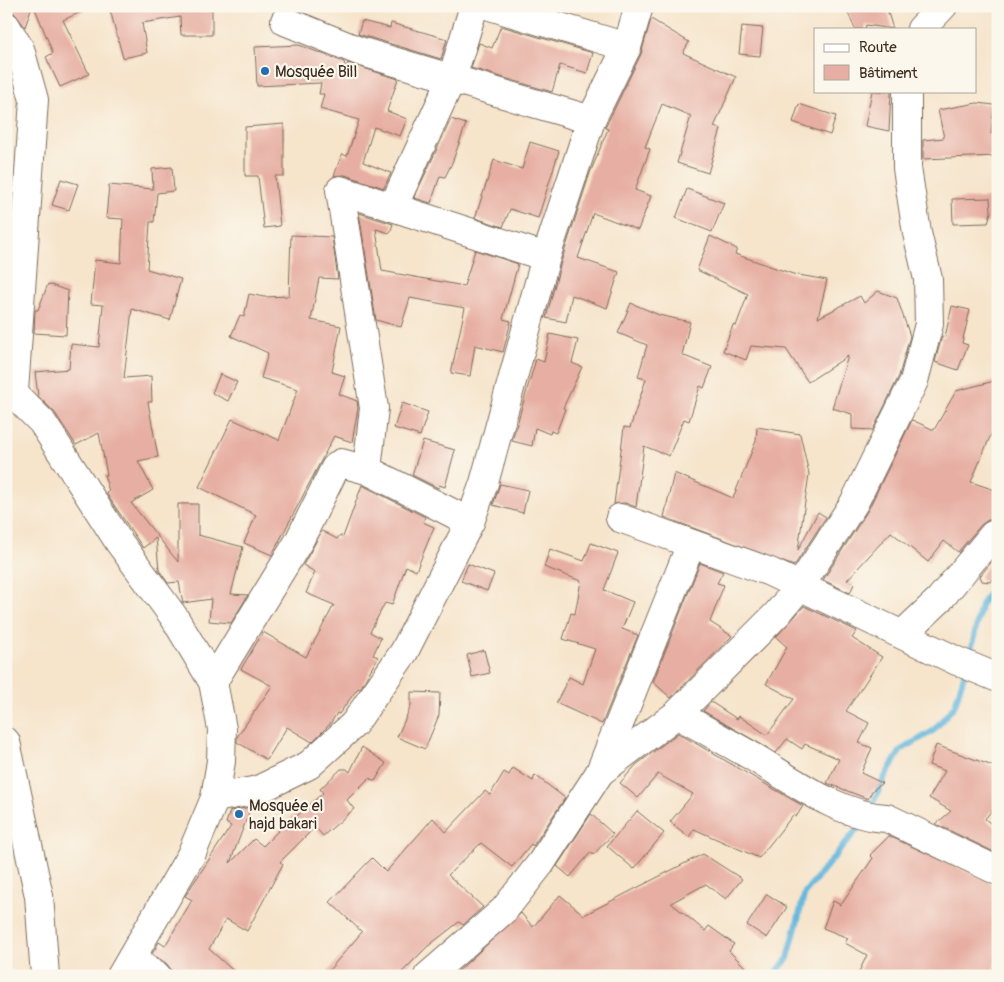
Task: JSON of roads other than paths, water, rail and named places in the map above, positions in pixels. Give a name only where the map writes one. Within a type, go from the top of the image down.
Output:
[{"type":"street","points":[[393,207],[452,78],[474,6]]},
{"type":"street","points":[[490,6],[627,47]]},
{"type":"street","points":[[215,798],[258,790],[309,765],[354,724],[404,652],[470,522],[484,483],[546,257],[591,120],[627,47],[639,6]]},
{"type":"street","points":[[922,28],[943,6]]},
{"type":"street","points":[[284,21],[360,51],[591,120]]},
{"type":"street","points":[[6,26],[20,49],[34,100],[10,389],[42,422],[119,542],[174,617],[213,682],[222,729],[221,761],[215,798],[191,855],[126,968],[156,976]]},
{"type":"street","points":[[600,772],[677,714],[777,614],[800,586],[854,503],[914,381],[929,324],[928,278],[917,233],[907,168],[907,92]]},
{"type":"street","points":[[367,470],[374,408],[340,190],[546,257]]},
{"type":"street","points":[[213,682],[299,540],[335,468],[341,463],[367,470],[470,522]]},
{"type":"street","points":[[620,518],[770,572],[998,678]]},
{"type":"street","points":[[903,634],[938,600],[993,535]]},
{"type":"street","points":[[428,976],[504,910],[541,863],[600,772],[691,544]]},
{"type":"street","points":[[677,714],[809,791],[845,808],[887,818],[998,871]]},
{"type":"street","points":[[6,742],[39,896],[45,976]]},
{"type":"waterway","points":[[969,660],[981,605],[990,591],[998,587]]},
{"type":"waterway","points":[[871,808],[884,778],[901,750],[933,731],[955,705],[965,672]]},
{"type":"waterway","points":[[773,976],[788,958],[805,892],[864,821]]},
{"type":"place","name":"Mosquée Bill","points":[[265,71]]},
{"type":"place","name":"Mosquée el hajd bakari","points":[[239,814]]}]
